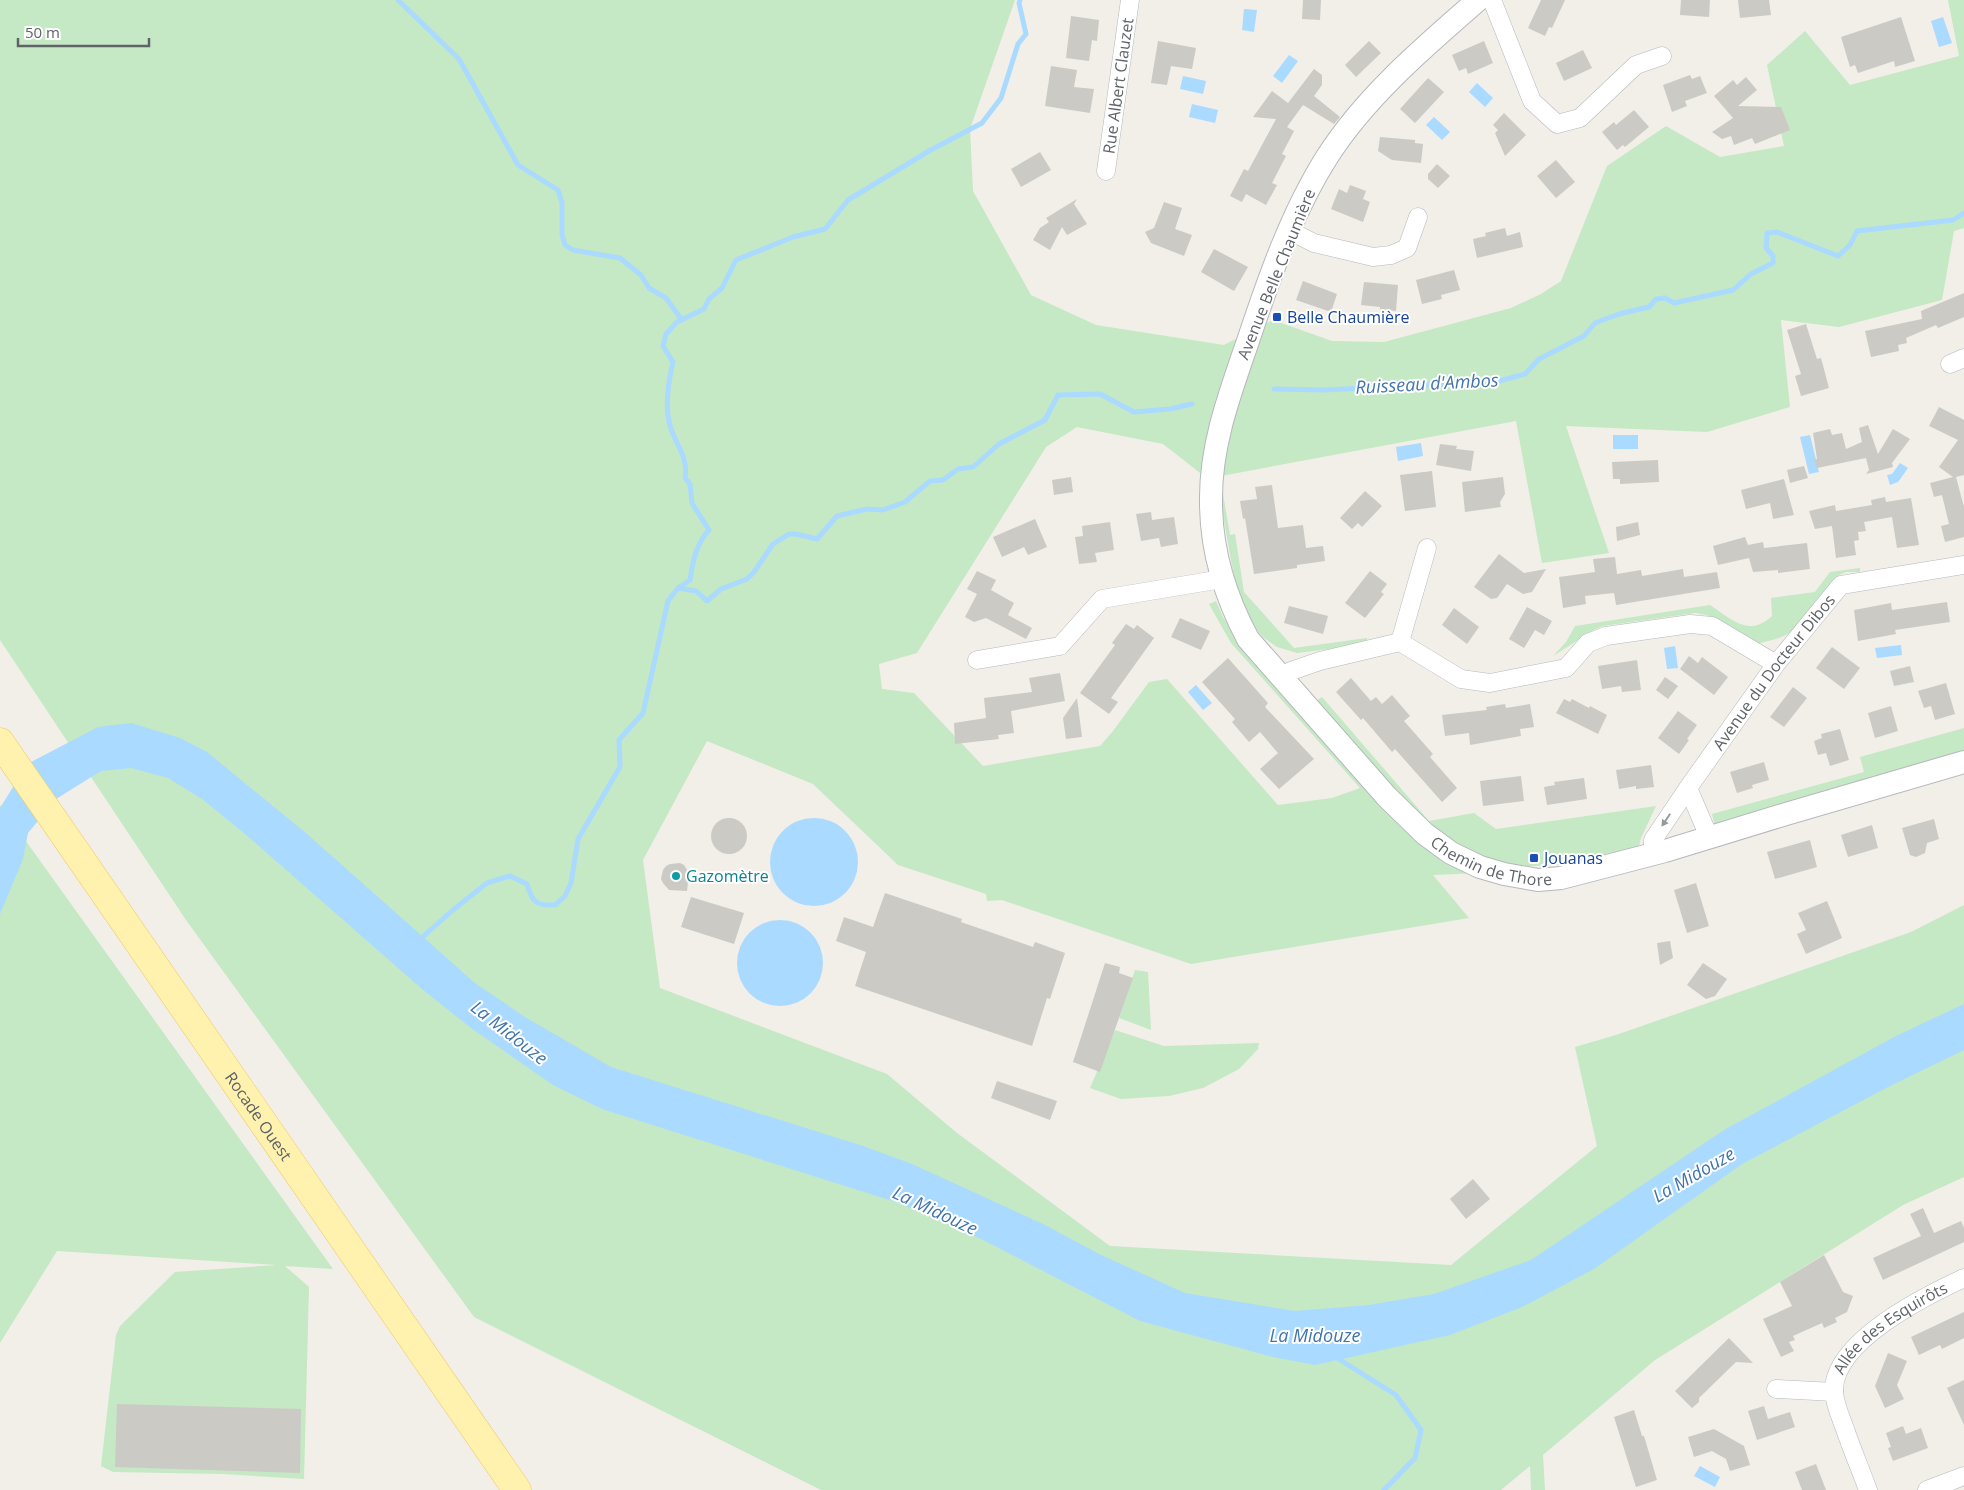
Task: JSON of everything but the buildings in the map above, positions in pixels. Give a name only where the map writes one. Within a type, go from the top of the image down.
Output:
[{"type":"main road","name":"Rocade Ouest","points":[[3,745],[517,1490]]},
{"type":"street","name":"Rue Albert Clauzet","points":[[1106,171],[1130,0]]},
{"type":"street","name":"Avenue Belle Chaumière","points":[[1222,579],[1214,540],[1210,502],[1212,466],[1222,418],[1234,381],[1290,230],[1307,192],[1327,157],[1361,112],[1423,48],[1478,0]]},
{"type":"street","points":[[1492,0],[1532,101],[1557,124],[1580,118],[1636,65],[1662,56]]},
{"type":"street","points":[[1290,230],[1314,243],[1374,257],[1391,255],[1407,248],[1418,217]]},
{"type":"street","points":[[1400,642],[1427,548]]},
{"type":"street","name":"Avenue du Docteur Dibos","points":[[1653,854],[1653,840],[1688,788],[1776,664],[1842,585],[1964,565]]},
{"type":"street","points":[[976,660],[1060,646],[1102,599],[1222,579]]},
{"type":"street","name":"Chemin de Thore","points":[[1222,579],[1234,612],[1248,639],[1388,797],[1424,834],[1451,853],[1480,867],[1504,874],[1538,880],[1570,876],[1653,854],[1964,762]]},
{"type":"street","points":[[1282,679],[1291,671],[1320,661],[1400,642],[1461,679],[1490,683],[1566,668],[1588,643],[1606,636],[1690,624],[1712,626],[1776,664]]},
{"type":"street","points":[[1688,788],[1709,837]]},
{"type":"street","name":"Allée des Esquirôts","points":[[1868,1490],[1839,1414],[1834,1392],[1836,1376],[1847,1356],[1862,1339],[1886,1321],[1964,1278]]},
{"type":"street","name":"Allée des Esquirôts","points":[[1776,1389],[1834,1392]]},
{"type":"street","points":[[1926,1490],[1964,1476]]},
{"type":"green space","points":[[0,0],[1015,0],[970,129],[973,191],[1031,295],[1096,325],[1224,345],[1273,320],[1332,341],[1384,342],[1511,308],[1541,294],[1561,281],[1607,166],[1666,126],[1720,157],[1784,146],[1767,65],[1805,31],[1850,85],[1959,56],[1948,0],[1964,0],[1964,228],[1954,231],[1942,300],[1839,327],[1781,320],[1790,407],[1707,432],[1566,426],[1609,553],[1542,563],[1516,421],[1221,476],[1230,535],[1235,534],[1244,592],[1294,648],[1367,638],[1368,644],[1297,653],[1277,647],[1263,637],[1253,626],[1236,588],[1221,504],[1204,476],[1163,444],[1077,427],[1046,447],[917,653],[879,664],[882,689],[914,693],[983,766],[1100,746],[1149,682],[1167,679],[1278,805],[1332,798],[1360,788],[1231,643],[1209,604],[1216,601],[1223,617],[1237,637],[1479,873],[1433,875],[1469,918],[1191,964],[1002,900],[987,901],[986,894],[898,865],[813,784],[707,741],[643,860],[660,988],[887,1074],[957,1133],[1110,1246],[1451,1265],[1597,1146],[1575,1047],[1616,1035],[1911,932],[1964,905],[1964,1177],[1903,1205],[1655,1360],[1543,1455],[1545,1490],[1531,1490],[1530,1466],[1501,1490],[821,1490],[474,1317],[186,920],[0,640]]},
{"type":"green space","points":[[1860,568],[1860,572],[1846,572],[1837,576],[1791,632],[1774,639],[1756,644],[1720,620],[1695,613],[1603,626],[1553,656],[1566,642],[1575,626],[1710,605],[1740,624],[1756,626],[1772,616],[1771,598],[1815,592],[1830,572]]},
{"type":"green space","points":[[1322,697],[1429,821],[1474,813],[1496,829],[1656,806],[1641,838],[1638,850],[1592,860],[1546,866],[1497,864],[1470,852],[1445,837],[1421,817],[1375,770],[1316,701]]},
{"type":"green space","points":[[1964,728],[1964,755],[1715,826],[1712,814],[1864,772],[1860,757]]},
{"type":"green space","points":[[0,805],[333,1269],[285,1266],[309,1287],[304,1479],[223,1474],[113,1472],[101,1466],[116,1335],[120,1326],[175,1272],[277,1265],[57,1251],[0,1343]]},
{"type":"green space","points":[[1135,970],[1148,972],[1151,1030],[1119,1018]]},
{"type":"green space","points":[[1115,1030],[1164,1046],[1259,1043],[1258,1049],[1239,1069],[1203,1088],[1169,1096],[1121,1099],[1090,1088]]},
{"type":"water","points":[[1244,9],[1257,10],[1254,32],[1242,30]]},
{"type":"water","points":[[1943,17],[1952,43],[1939,47],[1931,21]]},
{"type":"water","points":[[1289,55],[1298,61],[1282,83],[1273,76]]},
{"type":"water","points":[[1183,76],[1206,81],[1203,94],[1180,89]]},
{"type":"water","points":[[1477,83],[1493,98],[1485,107],[1469,92]]},
{"type":"water","points":[[1192,104],[1218,110],[1215,123],[1189,117]]},
{"type":"water","points":[[1434,117],[1450,132],[1442,140],[1426,125]]},
{"type":"water","points":[[1613,435],[1638,435],[1638,449],[1613,449]]},
{"type":"water","points":[[1810,435],[1819,472],[1809,474],[1800,437]]},
{"type":"water","points":[[1421,443],[1423,456],[1398,461],[1396,447]]},
{"type":"water","points":[[1900,463],[1908,468],[1898,482],[1890,485],[1887,475],[1892,474]]},
{"type":"water","points":[[1901,645],[1902,655],[1877,658],[1875,648]]},
{"type":"water","points":[[1675,646],[1678,668],[1667,669],[1664,648]]},
{"type":"water","points":[[1196,685],[1212,703],[1203,710],[1188,692]]},
{"type":"water","name":"La Midouze","points":[[131,723],[180,738],[207,752],[307,834],[475,983],[525,1017],[611,1067],[863,1146],[912,1164],[1043,1224],[1101,1255],[1185,1293],[1295,1311],[1369,1305],[1434,1294],[1531,1260],[1724,1130],[1896,1036],[1964,1004],[1964,1050],[1888,1087],[1742,1164],[1594,1269],[1522,1307],[1450,1335],[1315,1365],[1273,1357],[1140,1321],[983,1240],[899,1203],[602,1109],[553,1085],[471,1028],[422,989],[244,833],[202,799],[168,778],[131,768],[101,771],[56,799],[28,833],[23,859],[0,914],[0,808],[13,787],[31,762],[98,727]]},
{"type":"water","points":[[814,818],[831,822],[845,831],[854,845],[858,862],[854,879],[845,893],[831,902],[814,906],[797,902],[783,893],[774,879],[770,862],[774,845],[783,831],[797,822]]},
{"type":"water","points":[[780,920],[796,923],[804,927],[816,939],[820,947],[823,963],[820,979],[816,987],[804,999],[796,1003],[780,1006],[764,1003],[756,999],[744,987],[740,979],[737,963],[740,947],[744,939],[756,927],[764,923]]},
{"type":"water","points":[[1700,1466],[1720,1477],[1715,1487],[1694,1476]]},
{"type":"waterway","points":[[398,0],[459,59],[518,165],[558,190],[562,203],[562,234],[565,245],[573,250],[620,258],[641,275],[649,288],[666,298],[682,320]]},
{"type":"waterway","points":[[419,940],[487,883],[510,876],[527,884],[533,899],[539,904],[555,905],[565,896],[571,883],[578,839],[620,767],[619,740],[643,713],[668,601],[678,588],[690,580],[698,547],[709,530],[692,503],[690,484],[685,478],[684,458],[669,421],[668,396],[673,362],[663,346],[666,334],[677,322],[704,309],[709,299],[722,288],[736,260],[793,237],[825,229],[848,200],[929,151],[982,123],[1001,98],[1018,44],[1026,34],[1019,3],[1020,0]]},
{"type":"waterway","name":"Ruisseau d'Ambos","points":[[1274,389],[1324,390],[1445,384],[1474,380],[1492,383],[1525,374],[1539,359],[1584,336],[1595,323],[1619,314],[1649,307],[1656,299],[1665,298],[1674,303],[1733,290],[1751,274],[1773,263],[1773,256],[1766,248],[1767,233],[1777,232],[1838,256],[1850,245],[1857,231],[1953,220],[1964,213]]},
{"type":"waterway","name":"Ruisseau d'Ambos","points":[[678,588],[696,591],[707,601],[721,589],[747,579],[773,544],[789,534],[817,539],[837,516],[867,509],[883,510],[905,502],[930,481],[943,480],[958,469],[973,467],[999,444],[1045,420],[1058,395],[1100,394],[1134,412],[1170,409],[1192,404]]},
{"type":"waterway","name":"La Midouze","points":[[1334,1356],[1396,1395],[1421,1430],[1415,1458],[1384,1490]]},
{"type":"place","name":"Belle Chaumière","points":[[1277,317]]},
{"type":"place","name":"Jouanas","points":[[1534,858]]},
{"type":"place","name":"Gazomètre","points":[[676,876]]}]
